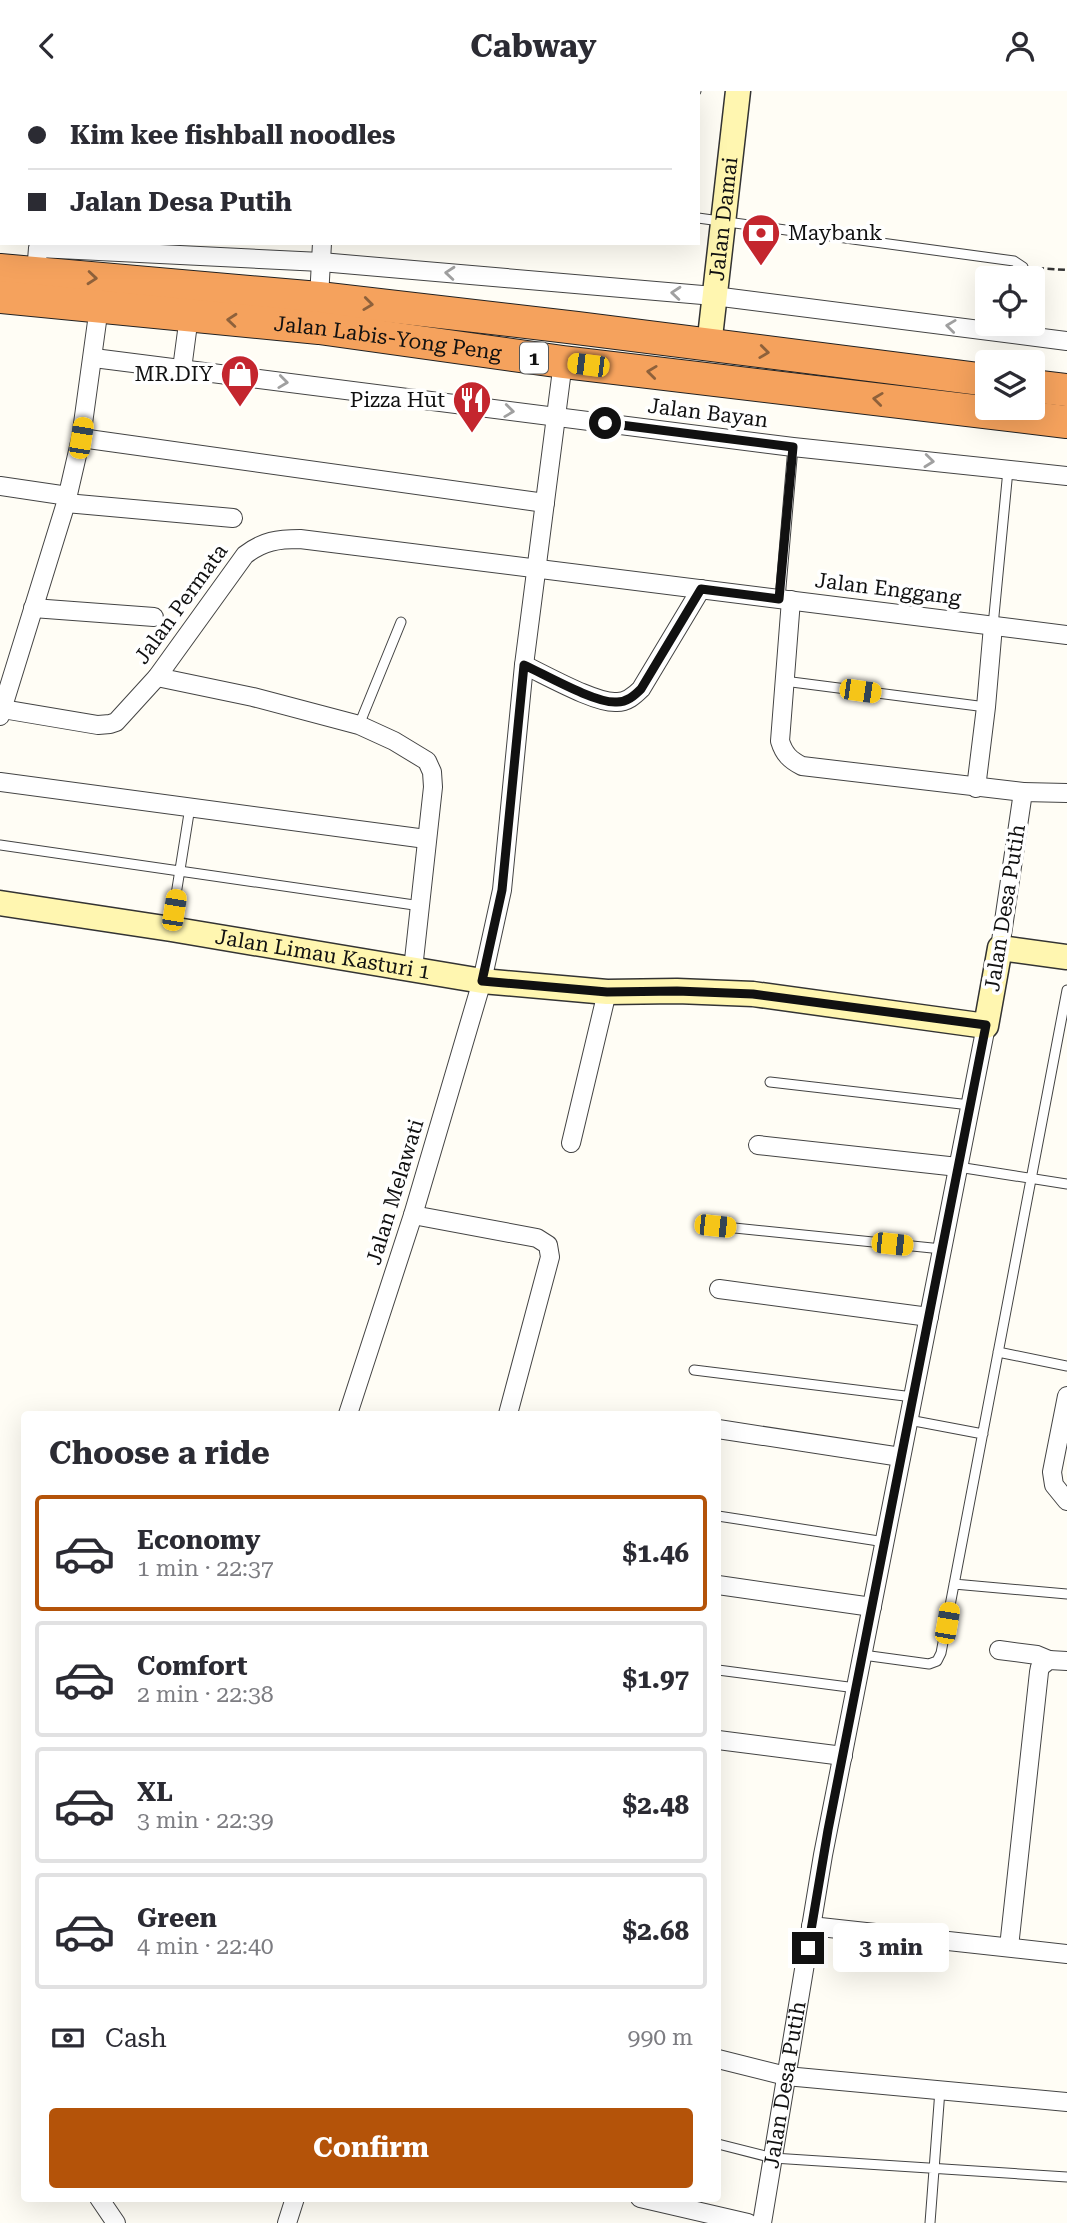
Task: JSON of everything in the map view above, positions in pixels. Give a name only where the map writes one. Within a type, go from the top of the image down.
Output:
[{"type":"highway","name":"Jalan Labis-Yong Peng","points":[[0,270],[38,255],[319,299],[577,328],[975,378]]},
{"type":"highway","name":"Jalan Labis-Yong Peng","points":[[0,297],[319,328],[563,362],[1067,422]]},
{"type":"highway","points":[[932,373],[936,393],[932,405]]},
{"type":"highway","points":[[1045,387],[1067,390]]},
{"type":"street","name":"Jalan Damai","points":[[709,346],[738,91]]},
{"type":"street","points":[[319,299],[322,245]]},
{"type":"street","points":[[38,255],[321,263],[714,296],[975,324]]},
{"type":"street","points":[[1,713],[67,500],[81,438],[99,307]]},
{"type":"street","points":[[183,369],[189,316]]},
{"type":"street","points":[[1045,335],[1067,341]]},
{"type":"street","name":"Jalan Bayan","points":[[94,358],[793,447],[1067,476]]},
{"type":"street","name":"Jalan Melawati","points":[[349,1411],[413,1215],[482,981],[502,890],[524,665],[563,362]]},
{"type":"street","points":[[81,438],[545,503]]},
{"type":"street","points":[[0,486],[67,500],[233,518]]},
{"type":"street","name":"Jalan Permata","points":[[1,713],[98,725],[110,724],[120,717],[157,677],[245,555],[257,545],[268,541],[300,539],[536,569]]},
{"type":"street","name":"Jalan Enggang","points":[[536,569],[1067,635]]},
{"type":"street","points":[[524,665],[598,699],[613,703],[633,697],[641,689],[701,589]]},
{"type":"street","points":[[785,600],[780,741],[791,761],[802,766],[976,787],[1067,793]]},
{"type":"street","points":[[33,608],[154,617]]},
{"type":"street","points":[[976,787],[993,626]]},
{"type":"street","points":[[157,677],[253,697],[359,725],[394,741],[427,761],[432,772],[433,787],[413,969]]},
{"type":"street","points":[[0,782],[190,807],[428,825]]},
{"type":"street","name":"Jalan Desa Putih","points":[[762,2223],[811,1926],[986,1025],[1023,792]]},
{"type":"street","name":"Jalan Limau Kasturi 1","points":[[0,903],[482,981],[607,992],[753,994],[986,1025]]},
{"type":"street","points":[[1000,948],[1067,957]]},
{"type":"street","points":[[571,1143],[607,992]]},
{"type":"street","points":[[758,1145],[958,1167]]},
{"type":"street","points":[[413,1215],[537,1238],[548,1245],[550,1258],[509,1411]]},
{"type":"street","points":[[719,1289],[929,1317]]},
{"type":"street","points":[[1067,1396],[1052,1472],[1054,1485],[1067,1501]]},
{"type":"street","points":[[721,1429],[901,1457]]},
{"type":"street","points":[[721,1585],[872,1607]]},
{"type":"street","points":[[999,1650],[1037,1654],[1058,1660]]},
{"type":"street","points":[[1009,1947],[1039,1672],[1040,1667],[1058,1660]]},
{"type":"street","points":[[721,1740],[843,1756]]},
{"type":"street","points":[[811,1926],[1067,1954]]},
{"type":"street","points":[[721,2060],[786,2076],[1067,2102]]},
{"type":"street","points":[[102,2202],[116,2223]]},
{"type":"street","points":[[287,2223],[294,2202]]},
{"type":"street","points":[[657,2202],[748,2223]]},
{"type":"lane","points":[[700,218],[1014,261],[1022,266]]},
{"type":"lane","points":[[785,600],[793,447]]},
{"type":"lane","points":[[993,626],[1008,470]]},
{"type":"lane","points":[[359,725],[401,622]]},
{"type":"lane","points":[[784,681],[986,707]]},
{"type":"lane","points":[[171,929],[190,807]]},
{"type":"lane","points":[[0,845],[421,906]]},
{"type":"lane","points":[[863,1655],[929,1664],[937,1661],[944,1643],[1067,989]]},
{"type":"lane","points":[[769,1082],[970,1105]]},
{"type":"lane","points":[[958,1167],[1067,1184]]},
{"type":"lane","points":[[715,1226],[942,1249]]},
{"type":"lane","points":[[999,1352],[1067,1366]]},
{"type":"lane","points":[[694,1370],[913,1397]]},
{"type":"lane","points":[[909,1420],[983,1434]]},
{"type":"lane","points":[[721,1516],[885,1542]]},
{"type":"lane","points":[[954,1584],[1067,1594]]},
{"type":"lane","points":[[721,1670],[856,1688]]},
{"type":"lane","points":[[930,2223],[940,2090]]},
{"type":"lane","points":[[721,2145],[773,2158],[1067,2177]]},
{"type":"path","points":[[1045,268],[1067,270]]},
{"type":"place","name":"Maybank","points":[[761,267]]},
{"type":"place","name":"MR.DIY","points":[[240,408]]},
{"type":"place","name":"Pizza Hut","points":[[472,434]]},
{"type":"route","points":[[605,423],[793,447],[779,599],[701,589],[641,689],[633,697],[623,701],[613,703],[598,699],[524,665],[502,890],[482,981],[607,992],[753,994],[986,1025],[828,1830],[808,1948]]}]
